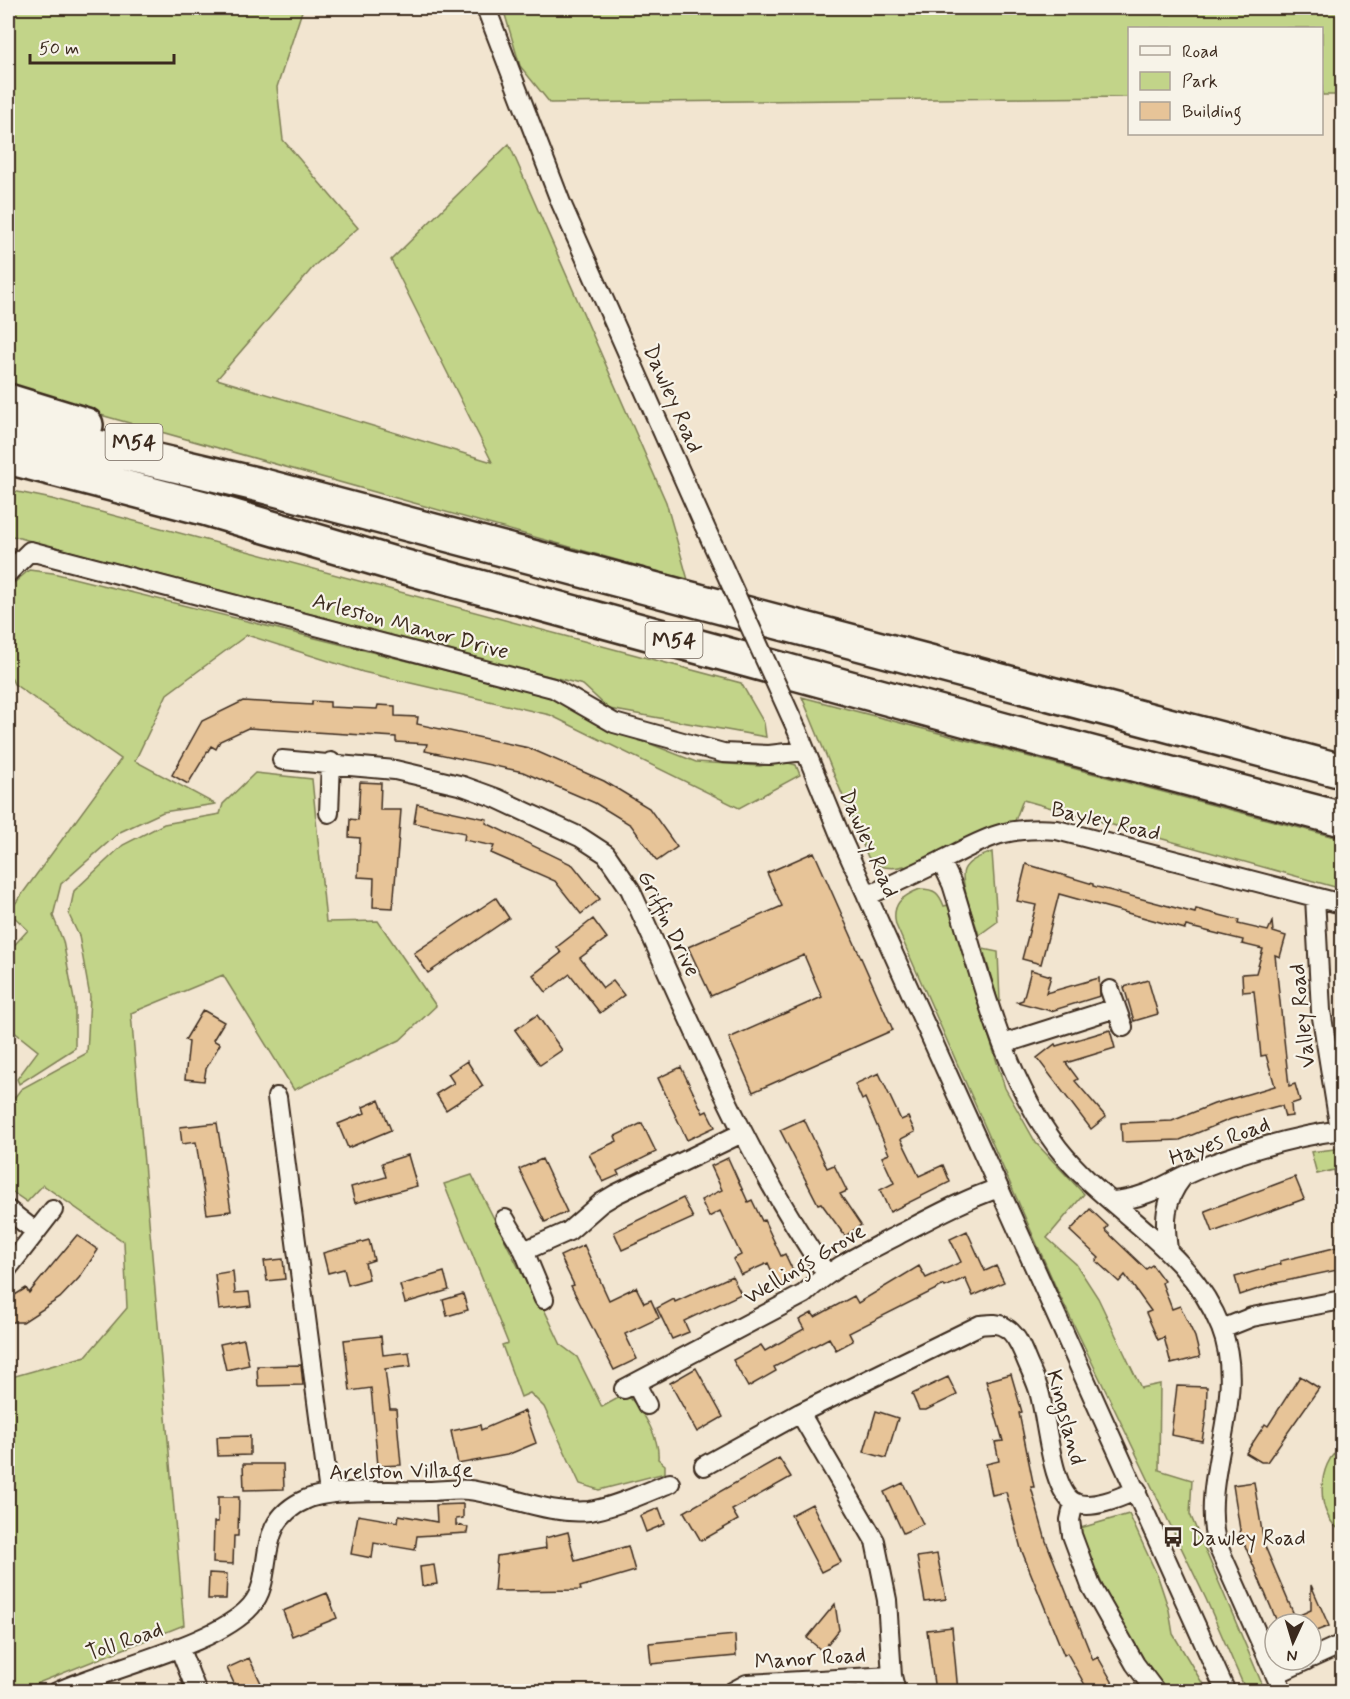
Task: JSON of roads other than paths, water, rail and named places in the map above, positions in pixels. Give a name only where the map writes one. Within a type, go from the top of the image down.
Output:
[{"type":"highway","name":"M54","points":[[8,401],[260,485]]},
{"type":"highway","name":"M54","points":[[8,426],[260,485],[1342,771]]},
{"type":"highway","name":"M54","points":[[8,457],[204,508],[391,562],[1004,730],[1342,819]]},
{"type":"street","name":"Dawley Road","points":[[486,8],[561,203],[796,730],[867,896],[1137,1490],[1226,1692]]},
{"type":"street","name":"Arleston Manor Drive","points":[[8,573],[30,551],[554,688],[614,723],[723,753],[769,754],[804,751]]},
{"type":"street","name":"Griffin Drive","points":[[282,760],[331,762],[395,770],[463,786],[580,837],[606,854],[630,889],[742,1133],[805,1242],[826,1273]]},
{"type":"street","points":[[328,813],[331,762]]},
{"type":"street","name":"Bayley Road","points":[[867,896],[975,842],[1000,833],[1033,828],[1057,830],[1342,904]]},
{"type":"street","points":[[941,861],[952,884],[1003,1044],[1042,1123],[1059,1149],[1168,1249],[1206,1298],[1222,1329],[1227,1349],[1228,1397],[1225,1428],[1214,1474],[1211,1522],[1216,1542],[1283,1692]]},
{"type":"street","name":"Valley Road","points":[[1315,897],[1321,1011],[1341,1130]]},
{"type":"street","points":[[1110,990],[1123,1027]]},
{"type":"street","points":[[1003,1044],[1116,1008]]},
{"type":"street","points":[[277,1097],[329,1493]]},
{"type":"street","name":"Hayes Road","points":[[1114,1201],[1139,1198],[1183,1176],[1257,1148],[1341,1130]]},
{"type":"street","points":[[524,1251],[569,1231],[601,1203],[616,1194],[742,1133]]},
{"type":"street","points":[[1168,1249],[1165,1224],[1166,1205],[1183,1176]]},
{"type":"street","name":"Wellings Grove","points":[[647,1405],[630,1386],[804,1294],[826,1273],[966,1199],[999,1188]]},
{"type":"street","points":[[8,1210],[36,1232]]},
{"type":"street","points":[[8,1268],[53,1210]]},
{"type":"street","points":[[505,1219],[524,1251],[544,1299]]},
{"type":"street","points":[[1222,1329],[1252,1317],[1342,1300]]},
{"type":"street","name":"Kingsland","points":[[704,1466],[800,1413],[980,1325],[994,1323],[1007,1328],[1017,1339],[1039,1389],[1058,1479],[1074,1502]]},
{"type":"street","points":[[800,1413],[875,1541],[887,1600],[894,1684]]},
{"type":"street","name":"Arelston Village","points":[[206,1636],[237,1620],[253,1604],[271,1533],[285,1512],[307,1499],[329,1493],[468,1490],[554,1509],[590,1511],[670,1483]]},
{"type":"street","points":[[1137,1490],[1104,1501],[1084,1504],[1074,1502],[1070,1520],[1072,1535],[1091,1586],[1135,1664],[1156,1692]]},
{"type":"street","name":"Toll Road","points":[[57,1692],[83,1680],[206,1636]]},
{"type":"street","points":[[1323,1653],[1342,1644]]},
{"type":"street","points":[[179,1647],[197,1692]]},
{"type":"street","points":[[1276,1674],[1280,1672]]},
{"type":"street","name":"Manor Road","points":[[732,1692],[747,1684],[894,1684]]},
{"type":"place","name":"Dawley Road","points":[[1173,1537]]}]
